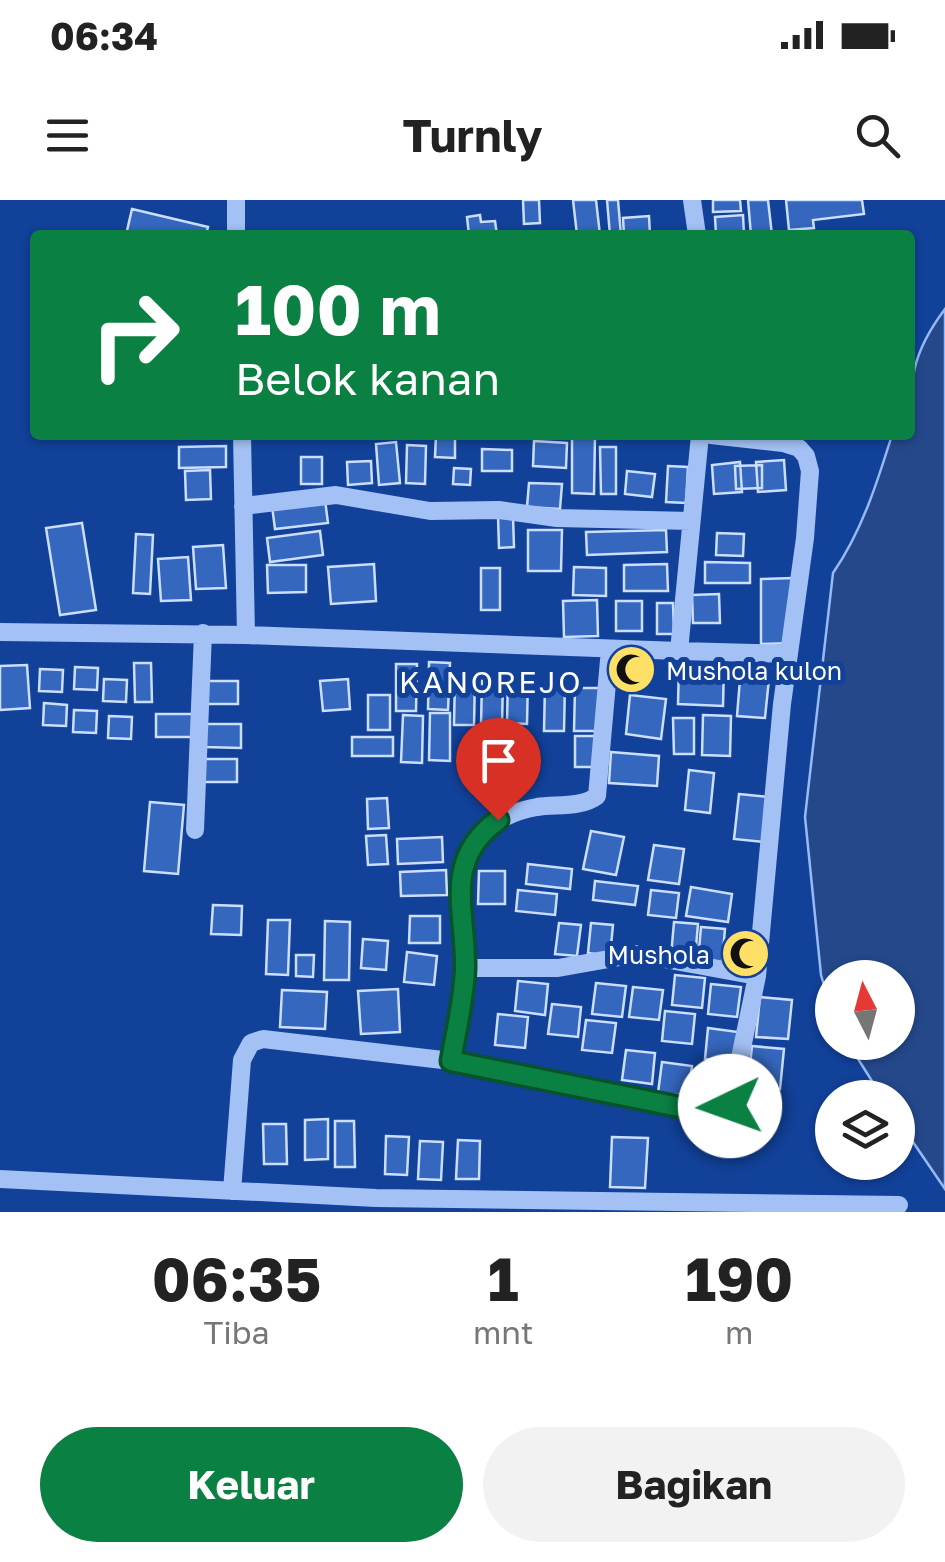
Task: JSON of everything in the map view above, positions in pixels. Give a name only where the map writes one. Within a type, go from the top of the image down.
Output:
[{"type":"street","points":[[236,200],[236,230]]},
{"type":"street","points":[[692,200],[695,230]]},
{"type":"street","points":[[242,440],[246,635]]},
{"type":"street","points":[[679,651],[700,440]]},
{"type":"street","points":[[232,1191],[242,1060],[251,1043],[276,1039],[451,1061],[687,1109],[721,1112],[733,1099],[758,976],[810,471],[806,456],[784,443],[757,440]]},
{"type":"street","points":[[243,506],[336,495],[430,511],[498,510],[556,518],[692,521]]},
{"type":"street","points":[[0,632],[246,635],[789,654]]},
{"type":"street","points":[[195,830],[203,634]]},
{"type":"street","points":[[451,1061],[465,968],[460,896],[466,855],[482,832],[498,820],[534,808],[586,802],[597,796],[610,650]]},
{"type":"street","points":[[465,968],[558,968],[638,954],[758,976]]},
{"type":"street","points":[[0,1179],[376,1198],[828,1208],[899,1205]]},
{"type":"water","points":[[945,309],[945,1189],[915,1145],[915,1080],[871,1080],[859,1060],[915,1060],[915,960],[819,960],[805,817],[833,573],[860,524],[890,440],[915,440],[915,368],[925,340]]},
{"type":"building","points":[[523,200],[539,200],[540,223],[524,224]]},
{"type":"building","points":[[573,200],[596,200],[599,230],[576,230]]},
{"type":"building","points":[[607,200],[618,200],[621,230],[610,230]]},
{"type":"building","points":[[713,200],[740,200],[741,211],[713,212]]},
{"type":"building","points":[[748,200],[768,200],[771,230],[751,230]]},
{"type":"building","points":[[786,200],[862,200],[864,214],[813,220],[814,228],[789,230]]},
{"type":"building","points":[[132,209],[208,227],[207,230],[127,230]]},
{"type":"building","points":[[480,215],[481,222],[495,221],[496,230],[468,230],[467,217]]},
{"type":"building","points":[[743,215],[744,230],[716,230],[715,217]]},
{"type":"building","points":[[649,216],[650,230],[624,230],[623,218]]},
{"type":"building","points":[[436,440],[455,440],[455,458],[435,457]]},
{"type":"building","points":[[572,440],[595,440],[594,494],[572,493]]},
{"type":"building","points":[[534,441],[567,443],[566,468],[533,466]]},
{"type":"building","points":[[396,442],[400,483],[379,485],[376,444]]},
{"type":"building","points":[[407,445],[426,446],[425,484],[406,483]]},
{"type":"building","points":[[226,446],[226,467],[179,468],[179,447]]},
{"type":"building","points":[[600,447],[616,447],[616,494],[601,494]]},
{"type":"building","points":[[482,449],[512,450],[512,471],[482,471]]},
{"type":"building","points":[[301,457],[322,457],[322,484],[301,484]]},
{"type":"building","points":[[784,460],[786,490],[758,492],[756,462]]},
{"type":"building","points":[[371,461],[372,483],[348,485],[347,462]]},
{"type":"building","points":[[740,462],[742,492],[714,494],[712,465]]},
{"type":"building","points":[[762,465],[762,488],[736,489],[735,466]]},
{"type":"building","points":[[668,466],[688,467],[686,503],[666,502]]},
{"type":"building","points":[[454,468],[471,469],[470,485],[453,484]]},
{"type":"building","points":[[210,470],[211,499],[186,500],[185,471]]},
{"type":"building","points":[[627,471],[655,474],[652,497],[625,494]]},
{"type":"building","points":[[529,483],[562,484],[560,509],[527,507]]},
{"type":"building","points":[[325,500],[328,523],[275,529],[272,506]]},
{"type":"building","points":[[498,516],[513,516],[514,547],[499,548]]},
{"type":"building","points":[[82,523],[96,610],[60,615],[46,528]]},
{"type":"building","points":[[528,530],[562,530],[561,571],[528,571]]},
{"type":"building","points":[[666,530],[667,552],[587,555],[586,532]]},
{"type":"building","points":[[320,531],[323,555],[270,562],[267,538]]},
{"type":"building","points":[[717,533],[744,534],[743,556],[716,555]]},
{"type":"building","points":[[136,534],[153,535],[150,594],[133,593]]},
{"type":"building","points":[[223,545],[226,588],[196,589],[193,547]]},
{"type":"building","points":[[188,557],[191,600],[161,601],[158,559]]},
{"type":"building","points":[[705,562],[750,563],[750,583],[705,583]]},
{"type":"building","points":[[374,564],[376,601],[331,604],[328,567]]},
{"type":"building","points":[[667,564],[668,591],[624,591],[624,565]]},
{"type":"building","points":[[267,565],[306,565],[306,592],[268,593]]},
{"type":"building","points":[[574,567],[606,568],[606,596],[573,595]]},
{"type":"building","points":[[481,568],[500,568],[500,610],[481,610]]},
{"type":"building","points":[[793,578],[794,643],[761,644],[761,579]]},
{"type":"building","points":[[719,594],[720,623],[693,623],[692,595]]},
{"type":"building","points":[[597,600],[598,636],[564,637],[563,601]]},
{"type":"building","points":[[616,601],[642,601],[642,631],[616,631]]},
{"type":"building","points":[[657,603],[673,603],[674,634],[657,634]]},
{"type":"building","name":"Mushola kulon","points":[[618,655],[646,658],[644,686],[615,683]]},
{"type":"building","points":[[429,662],[450,663],[448,710],[428,709]]},
{"type":"building","points":[[134,663],[151,663],[152,702],[135,702]]},
{"type":"building","points":[[396,664],[417,664],[416,711],[396,711]]},
{"type":"building","points":[[27,665],[30,708],[0,710],[0,666]]},
{"type":"building","points":[[679,665],[724,666],[723,706],[678,704]]},
{"type":"building","points":[[75,667],[98,668],[97,690],[74,689]]},
{"type":"building","points":[[741,667],[770,669],[765,718],[737,716]]},
{"type":"building","points":[[40,669],[63,670],[62,692],[39,691]]},
{"type":"building","points":[[508,676],[528,677],[527,724],[507,723]]},
{"type":"building","points":[[455,678],[475,678],[474,725],[454,725]]},
{"type":"building","points":[[104,679],[127,680],[126,702],[103,701]]},
{"type":"building","points":[[348,679],[350,709],[323,711],[320,681]]},
{"type":"building","points":[[482,679],[503,679],[502,727],[481,726]]},
{"type":"building","points":[[201,681],[238,681],[238,704],[201,704]]},
{"type":"building","points":[[545,684],[565,684],[564,731],[544,731]]},
{"type":"building","points":[[575,688],[600,688],[600,731],[574,731]]},
{"type":"building","points":[[368,695],[390,695],[390,730],[368,730]]},
{"type":"building","points":[[630,695],[666,699],[661,739],[626,734]]},
{"type":"building","points":[[44,703],[67,705],[66,726],[43,725]]},
{"type":"building","points":[[74,710],[97,711],[96,733],[73,732]]},
{"type":"building","points":[[430,713],[450,713],[450,761],[429,760]]},
{"type":"building","points":[[156,714],[193,714],[192,737],[156,737]]},
{"type":"building","points":[[403,715],[423,716],[422,763],[401,762]]},
{"type":"building","points":[[703,715],[731,716],[730,756],[702,755]]},
{"type":"building","points":[[109,716],[132,717],[131,739],[108,738]]},
{"type":"building","points":[[673,718],[694,718],[694,754],[674,754]]},
{"type":"building","points":[[205,724],[241,724],[241,748],[205,747]]},
{"type":"building","points":[[575,736],[601,736],[602,767],[575,767]]},
{"type":"building","points":[[352,737],[393,737],[393,756],[352,756]]},
{"type":"building","points":[[611,752],[659,756],[657,786],[609,783]]},
{"type":"building","points":[[201,759],[237,759],[237,782],[201,782]]},
{"type":"building","points":[[689,770],[714,773],[710,813],[685,810]]},
{"type":"building","points":[[739,794],[770,797],[764,842],[734,839]]},
{"type":"building","points":[[387,798],[389,828],[368,829],[367,799]]},
{"type":"building","points":[[150,802],[184,805],[178,874],[144,871]]},
{"type":"building","points":[[591,831],[624,837],[616,875],[583,869]]},
{"type":"building","points":[[386,835],[388,864],[368,865],[366,836]]},
{"type":"building","points":[[442,837],[443,862],[398,864],[397,839]]},
{"type":"building","points":[[654,845],[684,849],[679,884],[648,880]]},
{"type":"building","points":[[528,864],[572,869],[570,889],[526,884]]},
{"type":"building","points":[[446,870],[447,895],[401,896],[400,872]]},
{"type":"building","points":[[479,871],[505,871],[505,904],[478,904]]},
{"type":"building","points":[[595,881],[638,886],[635,905],[593,900]]},
{"type":"building","points":[[691,887],[732,894],[728,922],[686,916]]},
{"type":"building","points":[[518,890],[557,894],[555,915],[516,911]]},
{"type":"building","points":[[651,890],[679,893],[676,918],[648,915]]},
{"type":"building","points":[[213,905],[242,906],[241,935],[211,934]]},
{"type":"building","points":[[410,916],[440,916],[440,943],[409,943]]},
{"type":"building","points":[[268,920],[290,920],[288,975],[266,974]]},
{"type":"building","points":[[325,921],[350,922],[349,980],[324,980]]},
{"type":"building","points":[[674,922],[698,924],[695,958],[671,956]]},
{"type":"building","points":[[559,923],[581,925],[577,956],[555,954]]},
{"type":"building","points":[[591,923],[613,925],[610,956],[588,953]]},
{"type":"building","points":[[701,927],[725,929],[722,963],[698,961]]},
{"type":"building","name":"Mushola","points":[[731,937],[761,941],[758,971],[728,968]]},
{"type":"building","points":[[363,939],[388,941],[386,970],[361,968]]},
{"type":"building","points":[[407,952],[437,956],[434,985],[404,982]]},
{"type":"building","points":[[296,955],[314,955],[313,977],[296,976]]},
{"type":"building","points":[[675,975],[705,978],[702,1008],[672,1005]]},
{"type":"building","points":[[518,981],[548,984],[545,1015],[515,1011]]},
{"type":"building","points":[[596,983],[626,986],[622,1017],[592,1014]]},
{"type":"building","points":[[711,984],[741,987],[737,1017],[708,1014]]},
{"type":"building","points":[[633,987],[663,990],[659,1020],[629,1017]]},
{"type":"building","points":[[398,989],[400,1032],[361,1034],[358,991]]},
{"type":"building","points":[[282,990],[327,992],[325,1029],[280,1027]]},
{"type":"building","points":[[760,997],[792,1000],[788,1039],[756,1037]]},
{"type":"building","points":[[552,1004],[581,1007],[578,1037],[548,1034]]},
{"type":"building","points":[[665,1011],[695,1014],[692,1044],[662,1041]]},
{"type":"building","points":[[498,1014],[528,1017],[525,1048],[495,1045]]},
{"type":"building","points":[[586,1020],[616,1023],[612,1053],[582,1050]]},
{"type":"building","points":[[708,1028],[738,1032],[734,1062],[705,1059]]},
{"type":"building","points":[[752,1046],[784,1049],[780,1089],[748,1086]]},
{"type":"building","points":[[626,1050],[655,1053],[652,1084],[622,1080]]},
{"type":"building","points":[[662,1062],[692,1066],[688,1096],[658,1093]]},
{"type":"building","points":[[698,1070],[728,1074],[725,1104],[695,1101]]},
{"type":"building","points":[[328,1119],[328,1159],[305,1160],[305,1120]]},
{"type":"building","points":[[335,1121],[354,1121],[355,1167],[335,1167]]},
{"type":"building","points":[[263,1124],[286,1124],[287,1164],[264,1164]]},
{"type":"building","points":[[386,1136],[409,1137],[407,1175],[385,1174]]},
{"type":"building","points":[[612,1137],[648,1138],[645,1188],[610,1187]]},
{"type":"building","points":[[458,1140],[480,1141],[479,1179],[456,1179]]},
{"type":"building","points":[[420,1141],[443,1142],[441,1180],[418,1179]]},
{"type":"place","name":"Mushola kulon","points":[[631,670]]},
{"type":"place","name":"Mushola","points":[[745,954]]},
{"type":"district","name":"KANOREJO","points":[[491,682]]},
{"type":"route","points":[[498,820],[482,832],[466,855],[460,896],[465,968],[451,1061],[714,1114],[730,1106]]}]
